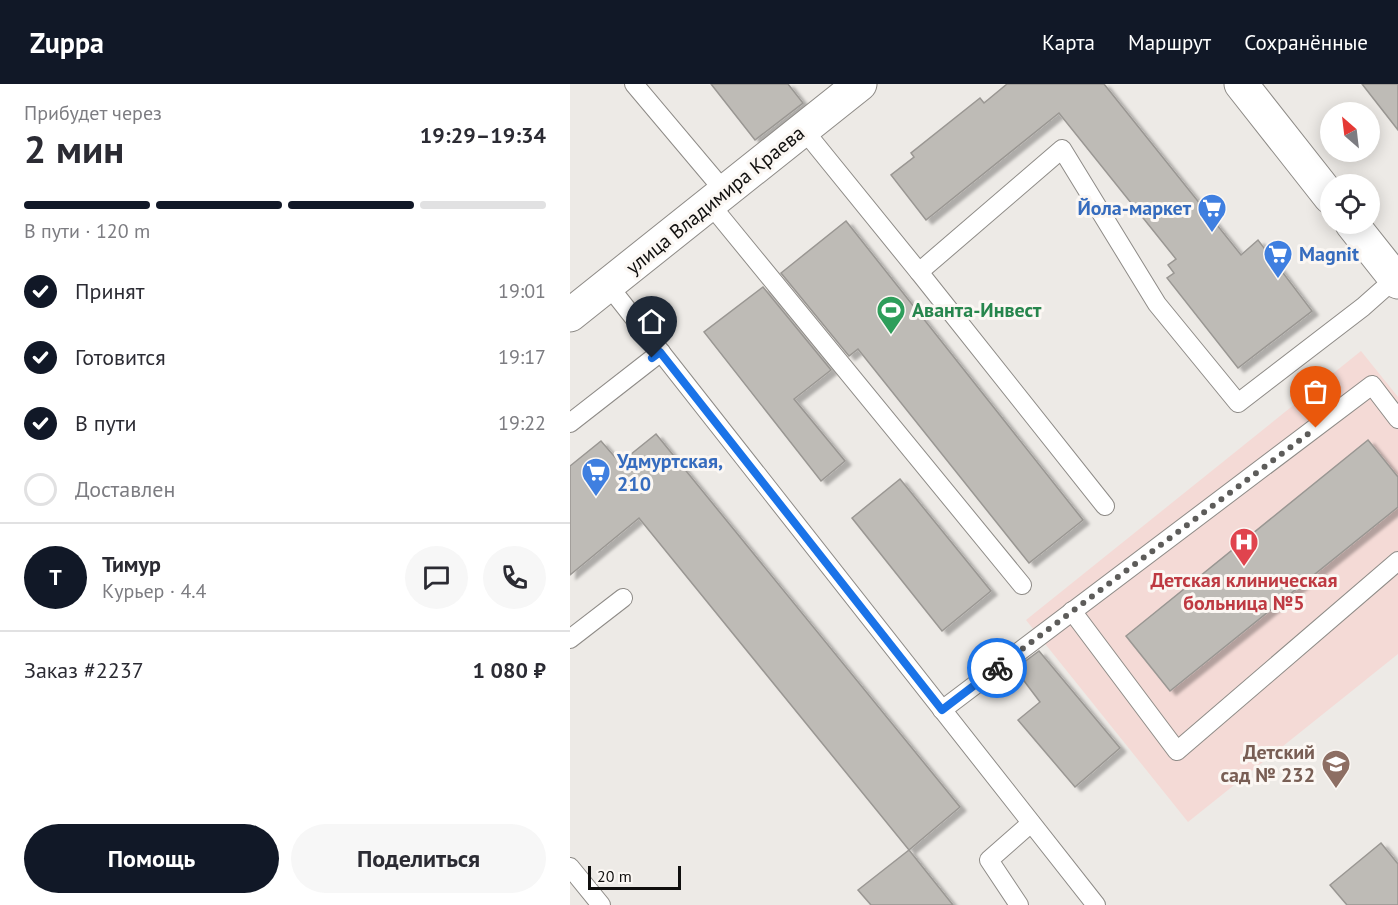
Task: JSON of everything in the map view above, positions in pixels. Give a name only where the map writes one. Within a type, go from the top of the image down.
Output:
[{"type":"street","name":"улица Владимира Краева","points":[[570,315],[860,84]]},
{"type":"street","points":[[1241,84],[1320,183]]},
{"type":"street","points":[[1360,234],[1397,279]]},
{"type":"lane","points":[[634,84],[718,198],[1022,585]]},
{"type":"lane","points":[[803,129],[1105,506]]},
{"type":"lane","points":[[919,272],[1062,149],[1157,304],[1238,403],[1397,279]]},
{"type":"lane","points":[[608,285],[1096,905]]},
{"type":"lane","points":[[570,423],[660,352]]},
{"type":"lane","points":[[942,710],[1372,385],[1398,419]]},
{"type":"lane","points":[[1072,611],[1177,750],[1398,561]]},
{"type":"lane","points":[[570,639],[623,598]]},
{"type":"lane","points":[[1019,905],[989,860],[1031,823]]},
{"type":"lane","points":[[570,867],[601,905]]},
{"type":"shaded area","name":"Детская клиническая больница №5","points":[[1361,351],[1398,397],[1398,654],[1188,822],[1026,620]]},
{"type":"building","points":[[711,84],[788,84],[803,103],[755,140]]},
{"type":"building","points":[[1007,84],[1104,84],[1241,255],[1258,240],[1312,311],[1238,368],[1167,278],[1174,273],[1168,265],[1176,259],[1059,113],[926,220],[891,175],[914,157],[911,153],[980,98],[984,103]]},
{"type":"building","points":[[1362,84],[1398,84],[1398,130],[1380,107],[1380,102],[1376,102]]},
{"type":"building","points":[[846,221],[1083,520],[1029,563],[858,349],[849,356],[781,273]]},
{"type":"building","points":[[763,287],[831,370],[794,399],[845,461],[821,481],[704,332]]},
{"type":"building","points":[[656,434],[960,807],[909,850],[639,518],[570,575],[570,466],[601,441],[620,463]]},
{"type":"building","points":[[1368,440],[1398,477],[1398,507],[1170,691],[1126,636]]},
{"type":"building","points":[[900,479],[991,591],[942,631],[852,518]]},
{"type":"building","points":[[1039,651],[1120,748],[1075,787],[1018,720],[1040,702],[1015,669]]},
{"type":"building","points":[[1381,843],[1398,864],[1398,905],[1347,905],[1330,885]]},
{"type":"building","points":[[909,850],[953,905],[871,905],[858,890]]},
{"type":"way so far","points":[[997,668],[1316,428]]},
{"type":"place","name":"Йола-маркет","points":[[1212,234]]},
{"type":"place","name":"Magnit","points":[[1278,280]]},
{"type":"place","name":"Аванта-Инвест","points":[[891,336]]},
{"type":"place","name":"Удмуртская, 210","points":[[596,498]]},
{"type":"place","name":"Детская клиническая больница №5","points":[[1244,568]]},
{"type":"place","name":"Детский сад № 232","points":[[1336,790]]},
{"type":"route","points":[[652,358],[660,352],[942,710],[997,668]]}]
